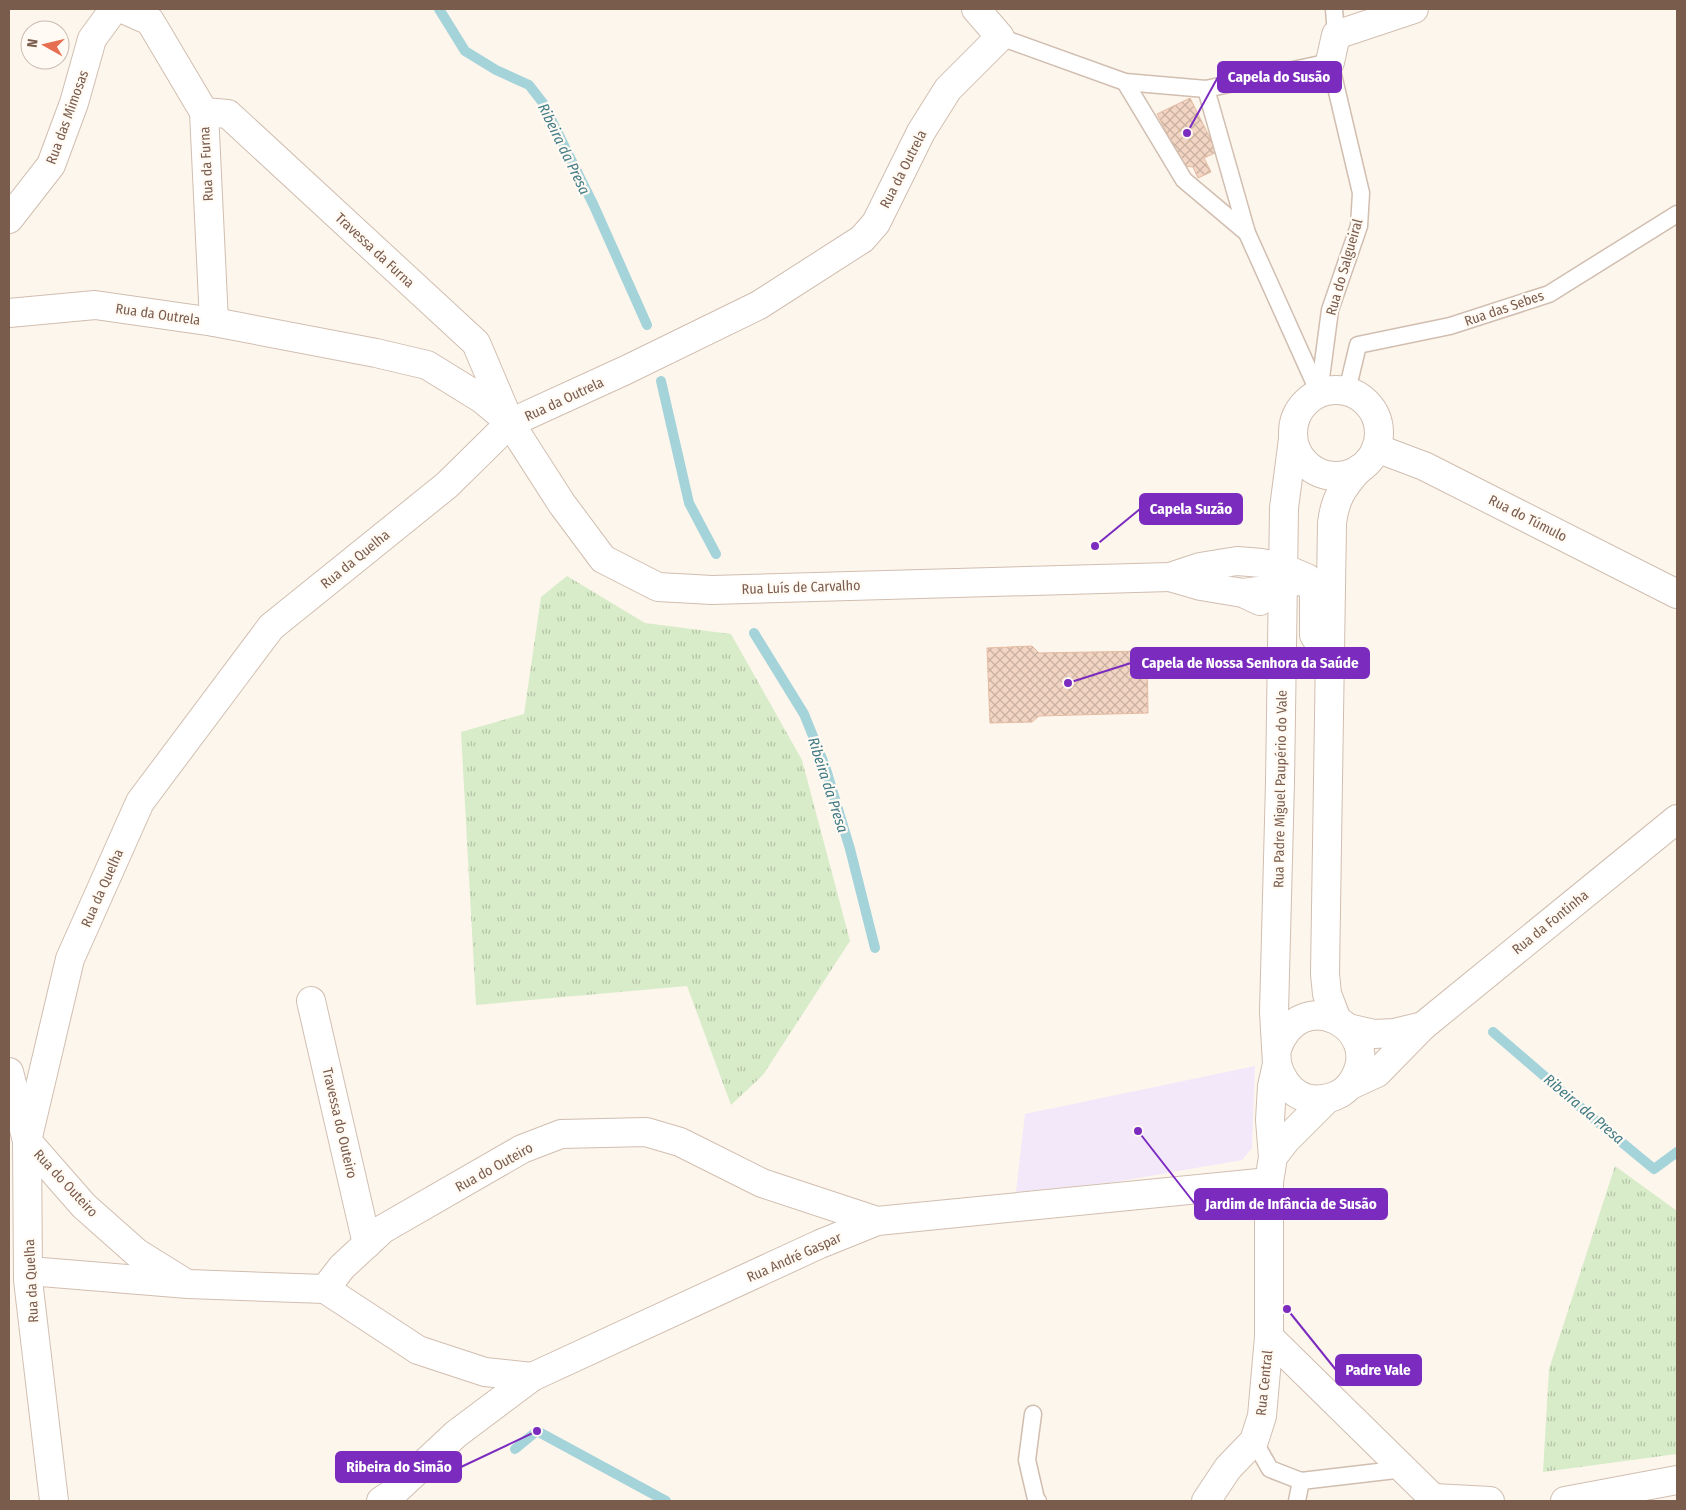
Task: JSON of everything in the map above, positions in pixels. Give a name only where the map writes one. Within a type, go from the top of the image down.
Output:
[{"type":"street","name":"Rua das Mimosas","points":[[9,219],[51,165],[74,103],[92,39],[114,9]]},
{"type":"street","name":"Rua da Furna","points":[[123,9],[150,21],[204,112],[214,322]]},
{"type":"street","points":[[976,9],[1000,37]]},
{"type":"street","points":[[1330,62],[1335,22],[1414,9]]},
{"type":"street","name":"Rua da Outrela","points":[[9,313],[95,305],[214,322],[376,353],[427,365],[482,399],[510,423],[626,370],[759,305],[862,239],[876,223],[921,132],[948,89],[1000,37]]},
{"type":"street","name":"Travessa da Furna","points":[[204,112],[228,114],[476,343],[510,423]]},
{"type":"street","points":[[1319,393],[1333,390],[1347,391],[1360,396],[1370,406],[1377,419],[1379,433],[1376,448],[1369,460],[1326,506],[1319,524],[1316,560],[1291,577],[1314,594],[1314,635],[1330,661]]},
{"type":"street","name":"Rua Padre Miguel Paupério do Vale","points":[[1319,393],[1307,400],[1298,412],[1293,424],[1293,439],[1287,480],[1284,526],[1291,577],[1283,622],[1274,1012],[1277,1056],[1281,1076],[1288,1088],[1300,1096],[1313,1100],[1326,1099]]},
{"type":"street","name":"Rua Luís de Carvalho","points":[[510,423],[562,504],[603,558],[658,587],[712,590],[1170,577],[1201,586],[1243,593],[1264,603],[1283,622]]},
{"type":"street","name":"Rua da Quelha","points":[[54,1501],[18,1186],[70,959],[140,802],[271,627],[447,485],[510,423]]},
{"type":"street","points":[[1293,439],[1297,452],[1306,464],[1317,472],[1331,476],[1345,475],[1359,469]]},
{"type":"street","name":"Rua do Túmulo","points":[[1376,448],[1424,466],[1677,594]]},
{"type":"street","points":[[1271,1170],[1286,1140],[1326,1099],[1340,1094],[1350,1085],[1358,1073],[1361,1059],[1359,1045],[1342,1024],[1327,994],[1325,974],[1332,523],[1334,507],[1339,494]]},
{"type":"street","name":"Rua Luís de Carvalho","points":[[1236,562],[1258,553],[1274,540],[1284,526]]},
{"type":"street","name":"Rua Luís de Carvalho","points":[[1170,577],[1200,566],[1236,562],[1262,564],[1291,577]]},
{"type":"street","name":"Rua Luís de Carvalho","points":[[1243,593],[1291,577]]},
{"type":"street","name":"Rua da Fontinha","points":[[1350,1085],[1377,1073],[1423,1026],[1677,819]]},
{"type":"street","name":"Travessa do Outeiro","points":[[312,1001],[367,1244]]},
{"type":"street","name":"Rua Padre Miguel Paupério do Vale","points":[[1269,1337],[1270,1120],[1272,1086],[1282,1036],[1302,1018],[1316,1016],[1330,1017],[1342,1024],[1374,1034],[1394,1033],[1423,1026]]},
{"type":"street","name":"Rua do Outeiro","points":[[9,1072],[27,1141],[84,1206],[137,1253],[188,1284]]},
{"type":"street","name":"Rua do Outeiro","points":[[28,1271],[188,1284],[325,1290],[342,1267],[383,1230],[522,1149],[561,1134],[646,1132],[680,1142],[762,1183],[877,1221]]},
{"type":"street","name":"Rua André Gaspar","points":[[381,1501],[393,1493],[456,1434],[532,1377],[820,1244],[877,1221],[1271,1170]]},
{"type":"street","points":[[325,1290],[418,1350],[485,1372],[532,1377]]},
{"type":"street","points":[[1269,1337],[1433,1499],[1490,1501]]},
{"type":"street","name":"Rua Central","points":[[1206,1501],[1228,1468],[1254,1441],[1262,1416],[1269,1337]]},
{"type":"street","points":[[1564,1501],[1677,1480]]},
{"type":"lane","points":[[1000,37],[1125,82],[1206,90],[1330,62]]},
{"type":"lane","name":"Rua do Salgueiral","points":[[1319,393],[1330,310],[1359,226],[1361,193],[1330,62]]},
{"type":"lane","points":[[1125,82],[1184,180],[1247,233]]},
{"type":"lane","points":[[1206,90],[1247,233],[1319,393]]},
{"type":"lane","name":"Rua das Sebes","points":[[1347,391],[1358,345],[1450,326],[1549,294],[1677,214]]},
{"type":"lane","points":[[1033,1414],[1027,1460],[1038,1501]]},
{"type":"lane","points":[[1254,1441],[1270,1469],[1301,1481],[1404,1469]]},
{"type":"lane","points":[[1297,1501],[1301,1481]]},
{"type":"shaded area","points":[[1255,1066],[1252,1148],[1242,1160],[1115,1182],[1016,1192],[1025,1114]]},
{"type":"green space","points":[[567,576],[645,623],[731,634],[802,760],[850,941],[763,1075],[731,1105],[687,986],[476,1005],[461,732],[524,714],[541,597]]},
{"type":"green space","points":[[1615,1166],[1677,1211],[1677,1454],[1543,1472],[1549,1369]]},
{"type":"building","points":[[1190,98],[1217,152],[1204,158],[1211,172],[1198,178],[1193,167],[1184,166],[1157,114]]},
{"type":"building","points":[[1032,646],[1039,653],[1147,651],[1148,713],[1039,716],[1032,722],[990,723],[987,648]]},
{"type":"waterway","name":"Ribeira da Presa","points":[[439,9],[465,51],[496,70],[529,85],[543,103],[594,206],[647,325]]},
{"type":"waterway","name":"Ribeira da Presa","points":[[661,381],[689,503],[716,554]]},
{"type":"waterway","name":"Ribeira da Presa","points":[[754,633],[804,714],[825,766],[850,849],[875,948]]},
{"type":"waterway","name":"Ribeira da Presa","points":[[1493,1032],[1654,1169],[1677,1152]]},
{"type":"waterway","points":[[515,1449],[537,1431],[666,1501]]},
{"type":"place","name":"Capela do Susão","points":[[1187,133]]},
{"type":"place","name":"Capela Suzão","points":[[1095,546]]},
{"type":"place","name":"Capela de Nossa Senhora da Saúde","points":[[1068,683]]},
{"type":"place","name":"Jardim de Infância de Susão","points":[[1138,1131]]},
{"type":"place","name":"Padre Vale","points":[[1287,1309]]},
{"type":"place","name":"Ribeira do Simão","points":[[537,1431]]}]
